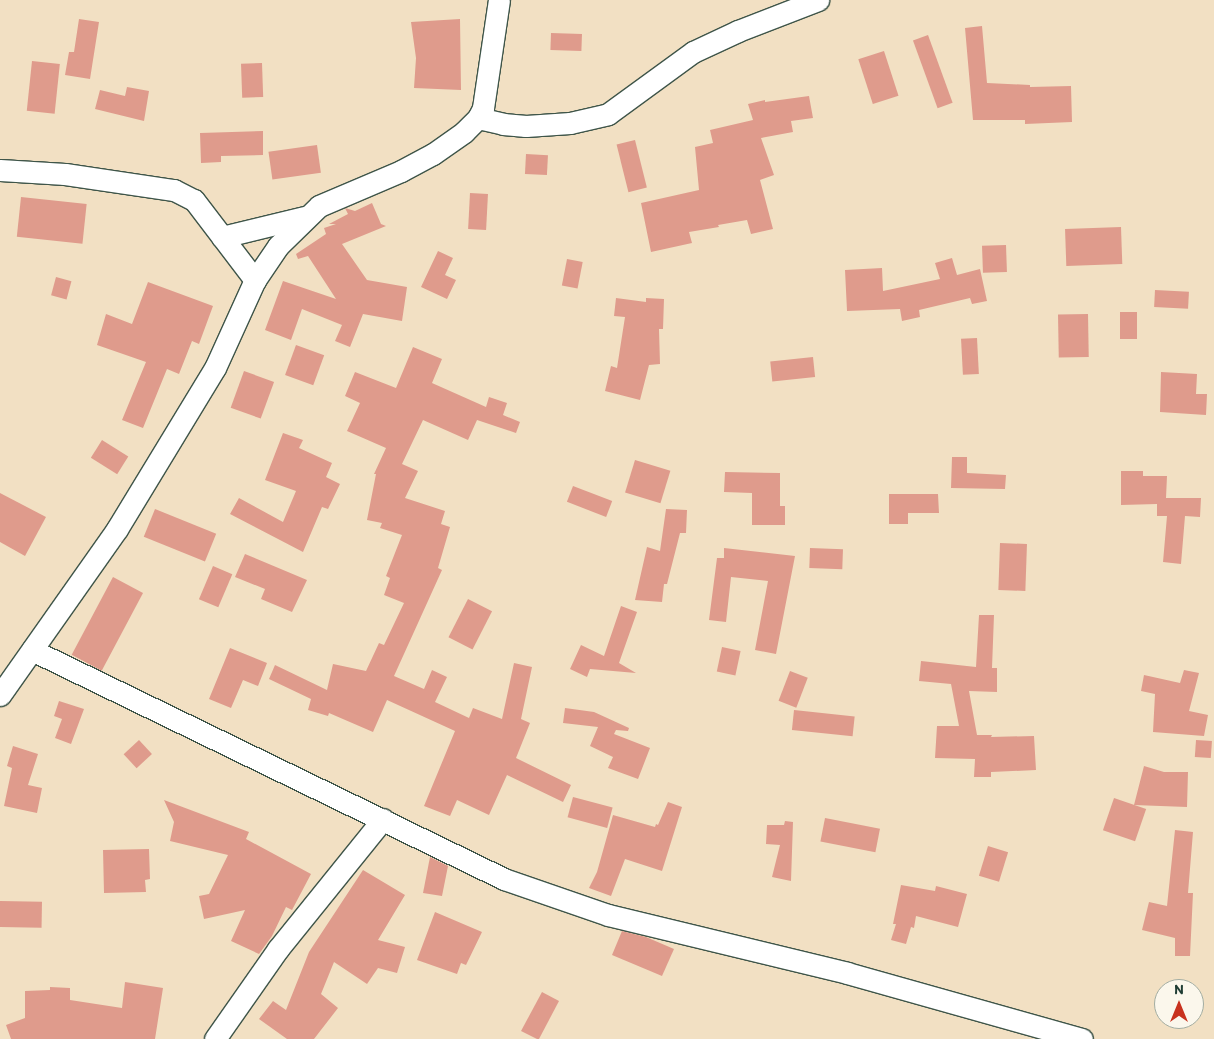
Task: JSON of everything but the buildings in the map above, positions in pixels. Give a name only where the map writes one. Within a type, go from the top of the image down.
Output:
[{"type":"street","points":[[0,695],[117,529],[210,377],[255,280],[278,246],[318,206],[401,171],[433,154],[464,132],[478,118],[483,108],[499,0]]},
{"type":"street","points":[[478,118],[503,124],[526,126],[570,124],[608,114],[693,52],[738,31],[818,0]]},
{"type":"street","points":[[0,170],[65,174],[167,188],[194,200],[255,280]]},
{"type":"street","points":[[222,237],[305,217]]},
{"type":"street","points":[[32,650],[504,879],[608,915],[847,974],[1082,1039]]},
{"type":"street","points":[[215,1039],[278,948],[383,820]]}]
